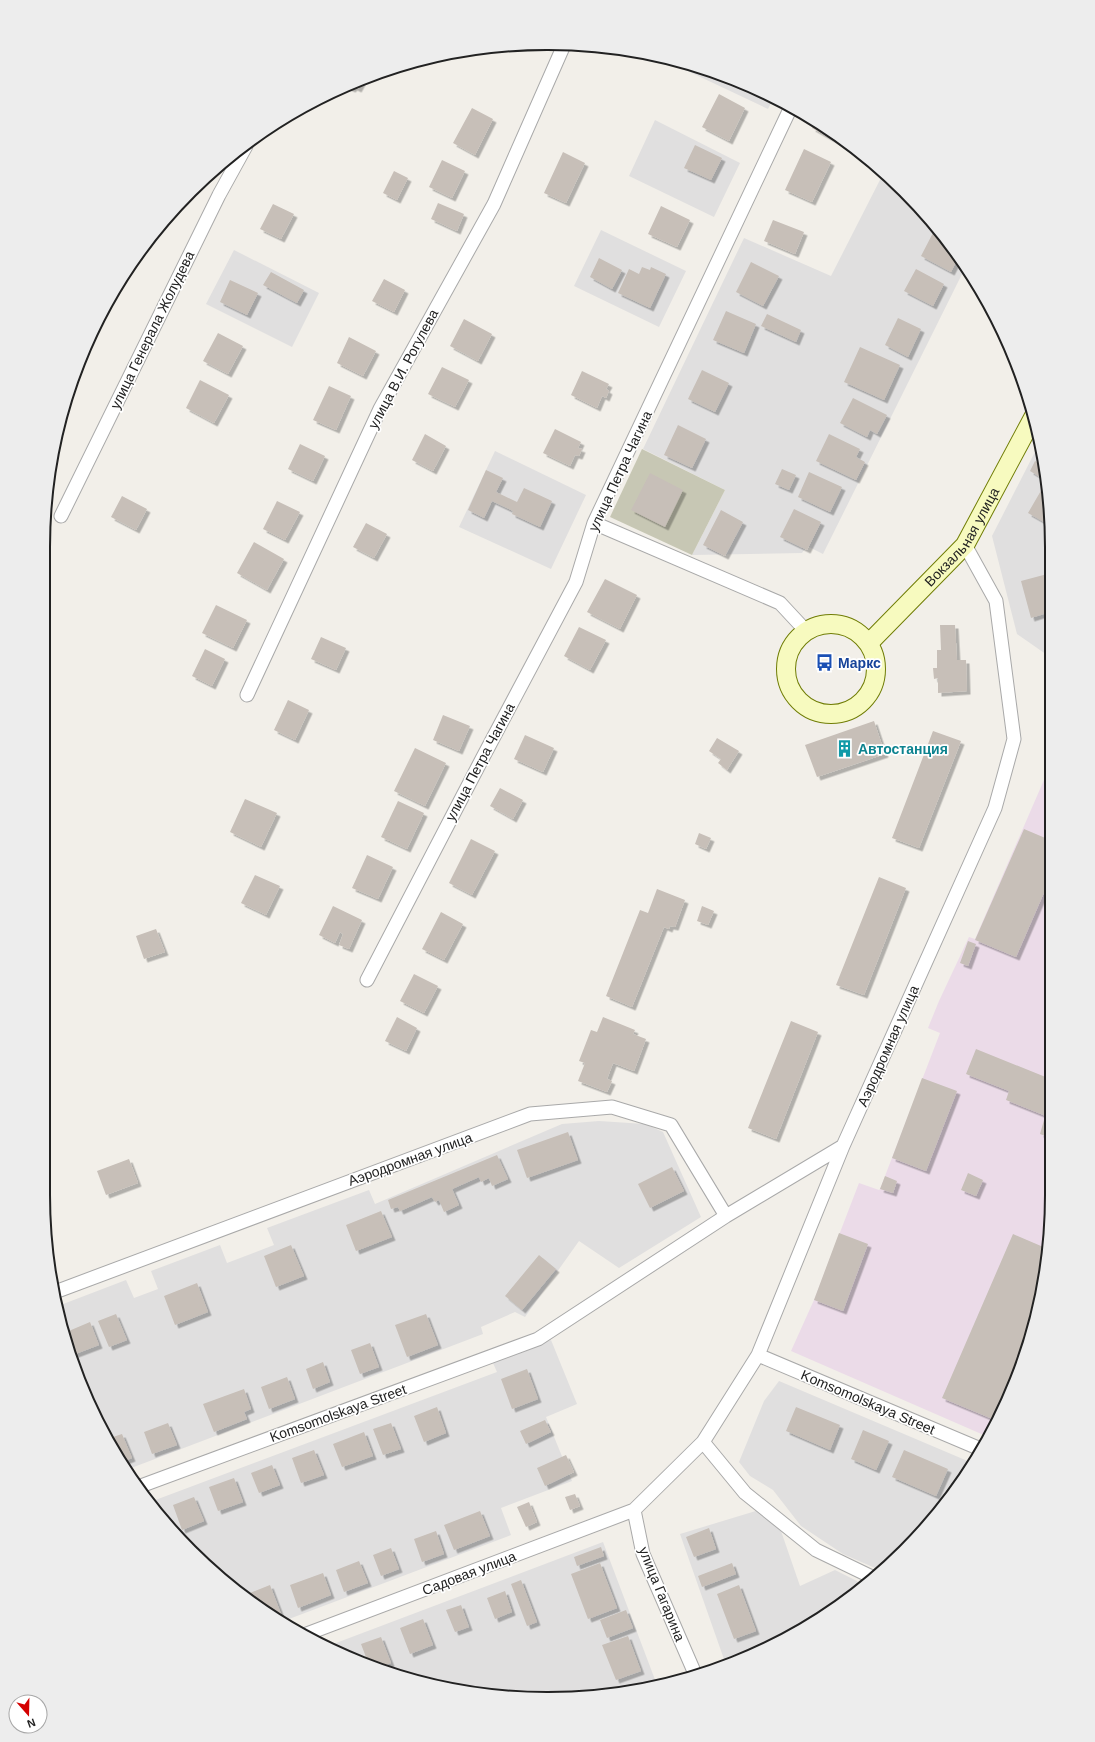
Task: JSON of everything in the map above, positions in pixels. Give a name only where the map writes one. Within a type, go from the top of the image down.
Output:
[{"type":"street","name":"улица В.И. Рогулева","points":[[247,696],[380,409],[494,204],[562,50]]},
{"type":"street","name":"улица Петра Чагина","points":[[367,980],[576,582],[594,522],[789,113]]},
{"type":"street","name":"улица Генерала Жолудева","points":[[60,516],[219,195],[240,157]]},
{"type":"street","name":"Вокзальная улица","points":[[869,644],[965,545],[1029,425]]},
{"type":"street","points":[[594,522],[780,603],[806,631]]},
{"type":"street","name":"Аэродромная улица","points":[[634,1510],[703,1442],[758,1355],[842,1146],[995,808],[1014,739],[996,601],[965,545]]},
{"type":"street","points":[[822,624],[840,624],[856,631],[869,644],[876,660],[876,678],[869,694],[856,707],[840,713],[822,713],[806,706],[794,694],[787,678],[787,660],[793,644],[806,631],[822,624]]},
{"type":"street","name":"Аэродромная улица","points":[[60,1290],[530,1114],[612,1107],[671,1125],[726,1216]]},
{"type":"street","name":"Komsomolskaya Street","points":[[144,1485],[538,1339],[726,1216],[842,1146]]},
{"type":"street","name":"Komsomolskaya Street","points":[[758,1355],[976,1447]]},
{"type":"street","points":[[703,1442],[745,1493],[816,1550],[868,1575]]},
{"type":"street","name":"Садовая улица","points":[[312,1632],[634,1510]]},
{"type":"street","name":"улица Гагарина","points":[[634,1510],[643,1554],[693,1670]]},
{"type":"shaded area","points":[[684,69],[707,76],[768,101],[771,103],[768,109]]},
{"type":"shaded area","points":[[655,120],[740,163],[714,217],[629,176]]},
{"type":"shaded area","points":[[881,178],[922,219],[962,273],[823,554],[807,546],[802,553],[692,555],[725,490],[643,449],[744,238],[831,276]]},
{"type":"shaded area","points":[[601,230],[686,271],[659,327],[574,286]]},
{"type":"shaded area","points":[[234,250],[319,293],[292,347],[206,304]]},
{"type":"shaded area","points":[[642,449],[725,490],[692,555],[610,517]]},
{"type":"shaded area","points":[[495,451],[586,495],[551,569],[459,527]]},
{"type":"shaded area","points":[[1035,451],[1041,483],[1044,515],[1045,654],[1017,634],[992,536]]},
{"type":"shaded area","points":[[1045,778],[1045,1194],[1041,1259],[1028,1323],[1019,1354],[994,1415],[983,1435],[791,1351],[814,1300],[859,1183],[879,1190],[880,1189],[940,1033],[928,1028],[969,937],[975,939]]},
{"type":"shaded area","points":[[599,1121],[645,1124],[663,1132],[701,1217],[619,1268],[579,1241],[525,1317],[515,1312],[481,1327],[483,1334],[132,1468],[101,1415],[88,1385],[76,1354],[63,1304],[126,1280],[134,1298],[158,1289],[151,1271],[220,1245],[227,1263],[274,1245],[267,1228],[369,1190],[375,1204],[562,1124]]},
{"type":"shaded area","points":[[551,1340],[577,1404],[546,1417],[572,1481],[501,1508],[511,1535],[289,1619],[271,1608],[219,1569],[173,1523],[155,1500],[497,1372],[493,1363]]},
{"type":"shaded area","points":[[779,1381],[967,1461],[922,1523],[876,1569],[843,1554],[801,1526],[773,1490],[750,1476],[739,1462],[764,1401]]},
{"type":"shaded area","points":[[759,1510],[781,1531],[800,1586],[835,1570],[858,1583],[824,1608],[768,1641],[724,1659],[680,1534]]},
{"type":"shaded area","points":[[603,1542],[655,1680],[612,1688],[580,1691],[515,1691],[483,1688],[419,1675],[388,1666],[334,1644]]},
{"type":"building","points":[[719,94],[745,108],[729,141],[702,127]]},
{"type":"building","points":[[472,108],[493,119],[475,155],[453,143]]},
{"type":"building","points":[[812,127],[828,137],[812,128]]},
{"type":"building","points":[[695,145],[722,158],[711,180],[684,168]]},
{"type":"building","points":[[804,149],[831,162],[812,202],[785,190]]},
{"type":"building","points":[[563,152],[585,163],[566,203],[544,193]]},
{"type":"building","points":[[442,160],[465,171],[452,198],[429,187]]},
{"type":"building","points":[[394,171],[408,178],[397,200],[383,193]]},
{"type":"building","points":[[438,203],[464,214],[457,231],[431,219]]},
{"type":"building","points":[[273,204],[294,214],[281,239],[260,229]]},
{"type":"building","points":[[661,206],[690,220],[677,247],[648,234]]},
{"type":"building","points":[[773,220],[804,232],[795,254],[764,241]]},
{"type":"building","points":[[933,233],[955,263],[951,272],[921,256]]},
{"type":"building","points":[[599,258],[622,270],[612,289],[590,277]]},
{"type":"building","points":[[751,262],[779,276],[763,306],[736,292]]},
{"type":"building","points":[[642,267],[650,270],[651,267],[666,274],[650,308],[618,293],[629,269],[639,274]]},
{"type":"building","points":[[916,269],[944,284],[933,306],[904,291]]},
{"type":"building","points":[[271,272],[304,290],[297,303],[263,285]]},
{"type":"building","points":[[384,279],[405,290],[394,312],[372,301]]},
{"type":"building","points":[[230,280],[258,293],[247,315],[220,302]]},
{"type":"building","points":[[726,311],[756,324],[744,353],[713,340]]},
{"type":"building","points":[[767,314],[801,330],[796,342],[761,326]]},
{"type":"building","points":[[898,318],[921,329],[908,357],[885,345]]},
{"type":"building","points":[[464,319],[492,334],[478,361],[450,346]]},
{"type":"building","points":[[218,333],[243,346],[228,374],[203,361]]},
{"type":"building","points":[[349,337],[376,351],[363,376],[337,363]]},
{"type":"building","points":[[860,347],[900,365],[884,400],[844,382]]},
{"type":"building","points":[[442,367],[469,380],[455,407],[428,394]]},
{"type":"building","points":[[702,370],[729,383],[715,412],[688,399]]},
{"type":"building","points":[[582,371],[609,384],[606,389],[609,391],[606,398],[602,396],[597,408],[571,395]]},
{"type":"building","points":[[200,380],[229,395],[214,423],[186,408]]},
{"type":"building","points":[[329,386],[351,396],[336,430],[313,420]]},
{"type":"building","points":[[853,398],[887,415],[877,434],[870,430],[867,437],[840,423]]},
{"type":"building","points":[[678,425],[706,439],[692,468],[664,455]]},
{"type":"building","points":[[555,429],[581,442],[578,448],[582,449],[579,456],[575,455],[570,466],[543,453]]},
{"type":"building","points":[[425,434],[446,446],[433,471],[412,460]]},
{"type":"building","points":[[829,434],[860,449],[856,457],[865,462],[856,480],[816,461]]},
{"type":"building","points":[[300,444],[325,456],[313,481],[288,469]]},
{"type":"building","points":[[1035,461],[1037,462],[1040,477],[1030,471]]},
{"type":"building","points":[[782,469],[796,475],[789,490],[775,484]]},
{"type":"building","points":[[486,470],[503,478],[496,492],[517,502],[524,488],[552,501],[540,527],[512,514],[513,511],[492,501],[484,518],[468,510]]},
{"type":"building","points":[[809,472],[842,487],[830,512],[798,497]]},
{"type":"building","points":[[650,473],[683,490],[665,527],[631,510]]},
{"type":"building","points":[[1042,490],[1044,522],[1028,513]]},
{"type":"building","points":[[122,496],[147,509],[136,530],[111,517]]},
{"type":"building","points":[[277,501],[300,512],[285,540],[263,529]]},
{"type":"building","points":[[794,509],[821,522],[807,550],[780,537]]},
{"type":"building","points":[[721,510],[743,522],[725,556],[703,545]]},
{"type":"building","points":[[366,523],[387,534],[374,558],[353,547]]},
{"type":"building","points":[[254,542],[284,559],[267,590],[237,573]]},
{"type":"building","points":[[1045,575],[1045,614],[1031,618],[1021,581]]},
{"type":"building","points":[[605,579],[637,595],[620,629],[587,612]]},
{"type":"building","points":[[216,605],[247,620],[233,648],[202,633]]},
{"type":"building","points":[[940,625],[955,625],[957,660],[966,660],[967,691],[938,693],[938,678],[934,679],[933,668],[937,668],[937,650],[941,650]]},
{"type":"building","points":[[579,627],[606,640],[590,670],[564,656]]},
{"type":"building","points":[[321,637],[346,648],[336,670],[311,659]]},
{"type":"building","points":[[205,649],[225,659],[212,686],[192,676]]},
{"type":"building","points":[[288,700],[309,710],[295,740],[274,730]]},
{"type":"building","points":[[443,715],[470,726],[459,751],[433,740]]},
{"type":"building","name":"Автостанция","points":[[874,721],[885,754],[817,777],[805,745]]},
{"type":"building","points":[[933,731],[961,741],[919,848],[892,838]]},
{"type":"building","points":[[525,735],[554,748],[543,772],[514,759]]},
{"type":"building","points":[[717,738],[739,751],[727,770],[718,763],[721,759],[709,751]]},
{"type":"building","points":[[415,748],[446,763],[425,806],[394,791]]},
{"type":"building","points":[[500,788],[523,800],[513,819],[490,806]]},
{"type":"building","points":[[245,799],[277,813],[261,847],[230,832]]},
{"type":"building","points":[[398,801],[424,813],[407,849],[381,837]]},
{"type":"building","points":[[1024,829],[1045,838],[1045,890],[1016,957],[975,940]]},
{"type":"building","points":[[699,833],[711,838],[706,849],[695,844]]},
{"type":"building","points":[[471,839],[495,851],[472,895],[449,883]]},
{"type":"building","points":[[367,855],[393,867],[378,899],[352,888]]},
{"type":"building","points":[[255,875],[280,886],[266,915],[241,903]]},
{"type":"building","points":[[879,877],[906,888],[864,995],[836,985]]},
{"type":"building","points":[[657,889],[685,900],[675,927],[670,926],[669,929],[664,927],[632,1007],[606,996],[640,910],[648,913]]},
{"type":"building","points":[[333,906],[362,920],[349,949],[339,945],[343,934],[340,932],[335,943],[319,935]]},
{"type":"building","points":[[702,906],[714,911],[708,925],[697,921]]},
{"type":"building","points":[[441,912],[463,924],[444,960],[422,949]]},
{"type":"building","points":[[156,929],[165,952],[144,959],[136,936]]},
{"type":"building","points":[[968,941],[976,944],[968,966],[960,963]]},
{"type":"building","points":[[414,974],[438,986],[424,1013],[400,1001]]},
{"type":"building","points":[[397,1017],[417,1028],[406,1051],[385,1041]]},
{"type":"building","points":[[603,1017],[635,1030],[633,1034],[646,1039],[634,1071],[613,1063],[607,1079],[612,1081],[607,1092],[578,1081],[585,1063],[579,1061],[591,1030],[597,1032]]},
{"type":"building","points":[[791,1021],[818,1032],[776,1139],[748,1128]]},
{"type":"building","points":[[976,1049],[1045,1077],[1045,1116],[1006,1100],[1009,1091],[966,1074]]},
{"type":"building","points":[[922,1078],[957,1091],[926,1171],[892,1158]]},
{"type":"building","points":[[1044,1120],[1045,1136],[1040,1134]]},
{"type":"building","points":[[568,1132],[578,1160],[527,1178],[517,1150]]},
{"type":"building","points":[[497,1155],[508,1179],[492,1186],[489,1178],[481,1182],[479,1177],[452,1189],[459,1205],[444,1212],[439,1200],[435,1202],[432,1197],[400,1211],[398,1207],[391,1209],[388,1200]]},
{"type":"building","points":[[129,1159],[138,1183],[106,1195],[97,1171]]},
{"type":"building","points":[[672,1167],[684,1191],[650,1208],[638,1184]]},
{"type":"building","points":[[968,1173],[983,1180],[976,1196],[961,1190]]},
{"type":"building","points":[[885,1176],[897,1181],[893,1193],[880,1189]]},
{"type":"building","points":[[381,1211],[392,1237],[356,1251],[346,1225]]},
{"type":"building","points":[[839,1233],[868,1244],[843,1311],[814,1300]]},
{"type":"building","points":[[1013,1234],[1042,1247],[1035,1292],[1019,1354],[992,1419],[942,1398]]},
{"type":"building","points":[[291,1245],[304,1276],[276,1287],[264,1256]]},
{"type":"building","points":[[539,1255],[556,1269],[522,1310],[505,1296]]},
{"type":"building","points":[[197,1283],[208,1312],[175,1325],[164,1296]]},
{"type":"building","points":[[116,1314],[127,1340],[109,1347],[98,1321]]},
{"type":"building","points":[[426,1314],[438,1345],[407,1357],[395,1325]]},
{"type":"building","points":[[90,1322],[99,1345],[76,1354],[69,1331]]},
{"type":"building","points":[[370,1343],[379,1367],[360,1374],[351,1350]]},
{"type":"building","points":[[323,1362],[330,1382],[313,1389],[306,1369]]},
{"type":"building","points":[[527,1369],[538,1399],[512,1409],[501,1379]]},
{"type":"building","points":[[287,1377],[295,1399],[269,1409],[261,1387]]},
{"type":"building","points":[[244,1389],[251,1409],[244,1412],[247,1419],[214,1432],[203,1404]]},
{"type":"building","points":[[437,1407],[446,1433],[424,1442],[414,1416]]},
{"type":"building","points":[[796,1407],[840,1425],[830,1450],[786,1431]]},
{"type":"building","points":[[545,1420],[551,1432],[526,1444],[520,1431]]},
{"type":"building","points":[[168,1423],[177,1445],[152,1454],[144,1432]]},
{"type":"building","points":[[391,1423],[401,1449],[383,1455],[373,1429]]},
{"type":"building","points":[[863,1430],[889,1441],[876,1470],[851,1459]]},
{"type":"building","points":[[364,1432],[373,1456],[342,1467],[333,1444]]},
{"type":"building","points":[[122,1434],[132,1458],[127,1460],[113,1437]]},
{"type":"building","points":[[314,1450],[324,1475],[301,1483],[292,1458]]},
{"type":"building","points":[[904,1450],[948,1469],[936,1496],[892,1477]]},
{"type":"building","points":[[566,1455],[574,1472],[545,1486],[537,1468]]},
{"type":"building","points":[[272,1465],[280,1485],[259,1493],[251,1473]]},
{"type":"building","points":[[234,1478],[243,1502],[218,1511],[209,1487]]},
{"type":"building","points":[[575,1494],[580,1506],[570,1510],[565,1497]]},
{"type":"building","points":[[194,1497],[204,1521],[182,1530],[173,1505]]},
{"type":"building","points":[[529,1502],[537,1522],[526,1527],[517,1507]]},
{"type":"building","points":[[480,1511],[490,1536],[454,1550],[444,1525]]},
{"type":"building","points":[[709,1528],[716,1549],[694,1557],[686,1537]]},
{"type":"building","points":[[436,1531],[444,1554],[422,1562],[414,1539]]},
{"type":"building","points":[[601,1547],[604,1556],[577,1566],[574,1557]]},
{"type":"building","points":[[391,1548],[399,1569],[381,1576],[373,1555]]},
{"type":"building","points":[[359,1561],[368,1583],[344,1592],[336,1570]]},
{"type":"building","points":[[600,1563],[617,1608],[588,1619],[571,1574]]},
{"type":"building","points":[[732,1563],[736,1574],[702,1587],[698,1576]]},
{"type":"building","points":[[323,1573],[331,1595],[298,1608],[290,1585]]},
{"type":"building","points":[[521,1580],[537,1622],[527,1626],[511,1584]]},
{"type":"building","points":[[270,1585],[281,1614],[271,1608],[250,1593]]},
{"type":"building","points":[[739,1585],[756,1631],[734,1639],[717,1594]]},
{"type":"building","points":[[505,1591],[512,1612],[495,1619],[487,1598]]},
{"type":"building","points":[[461,1605],[469,1627],[455,1632],[446,1610]]},
{"type":"building","points":[[626,1610],[633,1628],[607,1638],[600,1620]]},
{"type":"building","points":[[423,1619],[433,1645],[410,1654],[400,1628]]},
{"type":"building","points":[[628,1636],[641,1671],[616,1680],[602,1645]]},
{"type":"building","points":[[381,1637],[391,1663],[385,1665],[366,1658],[361,1644]]},
{"type":"place","name":"Маркс","points":[[825,663]]},
{"type":"place","name":"Автостанция","points":[[845,749]]}]
